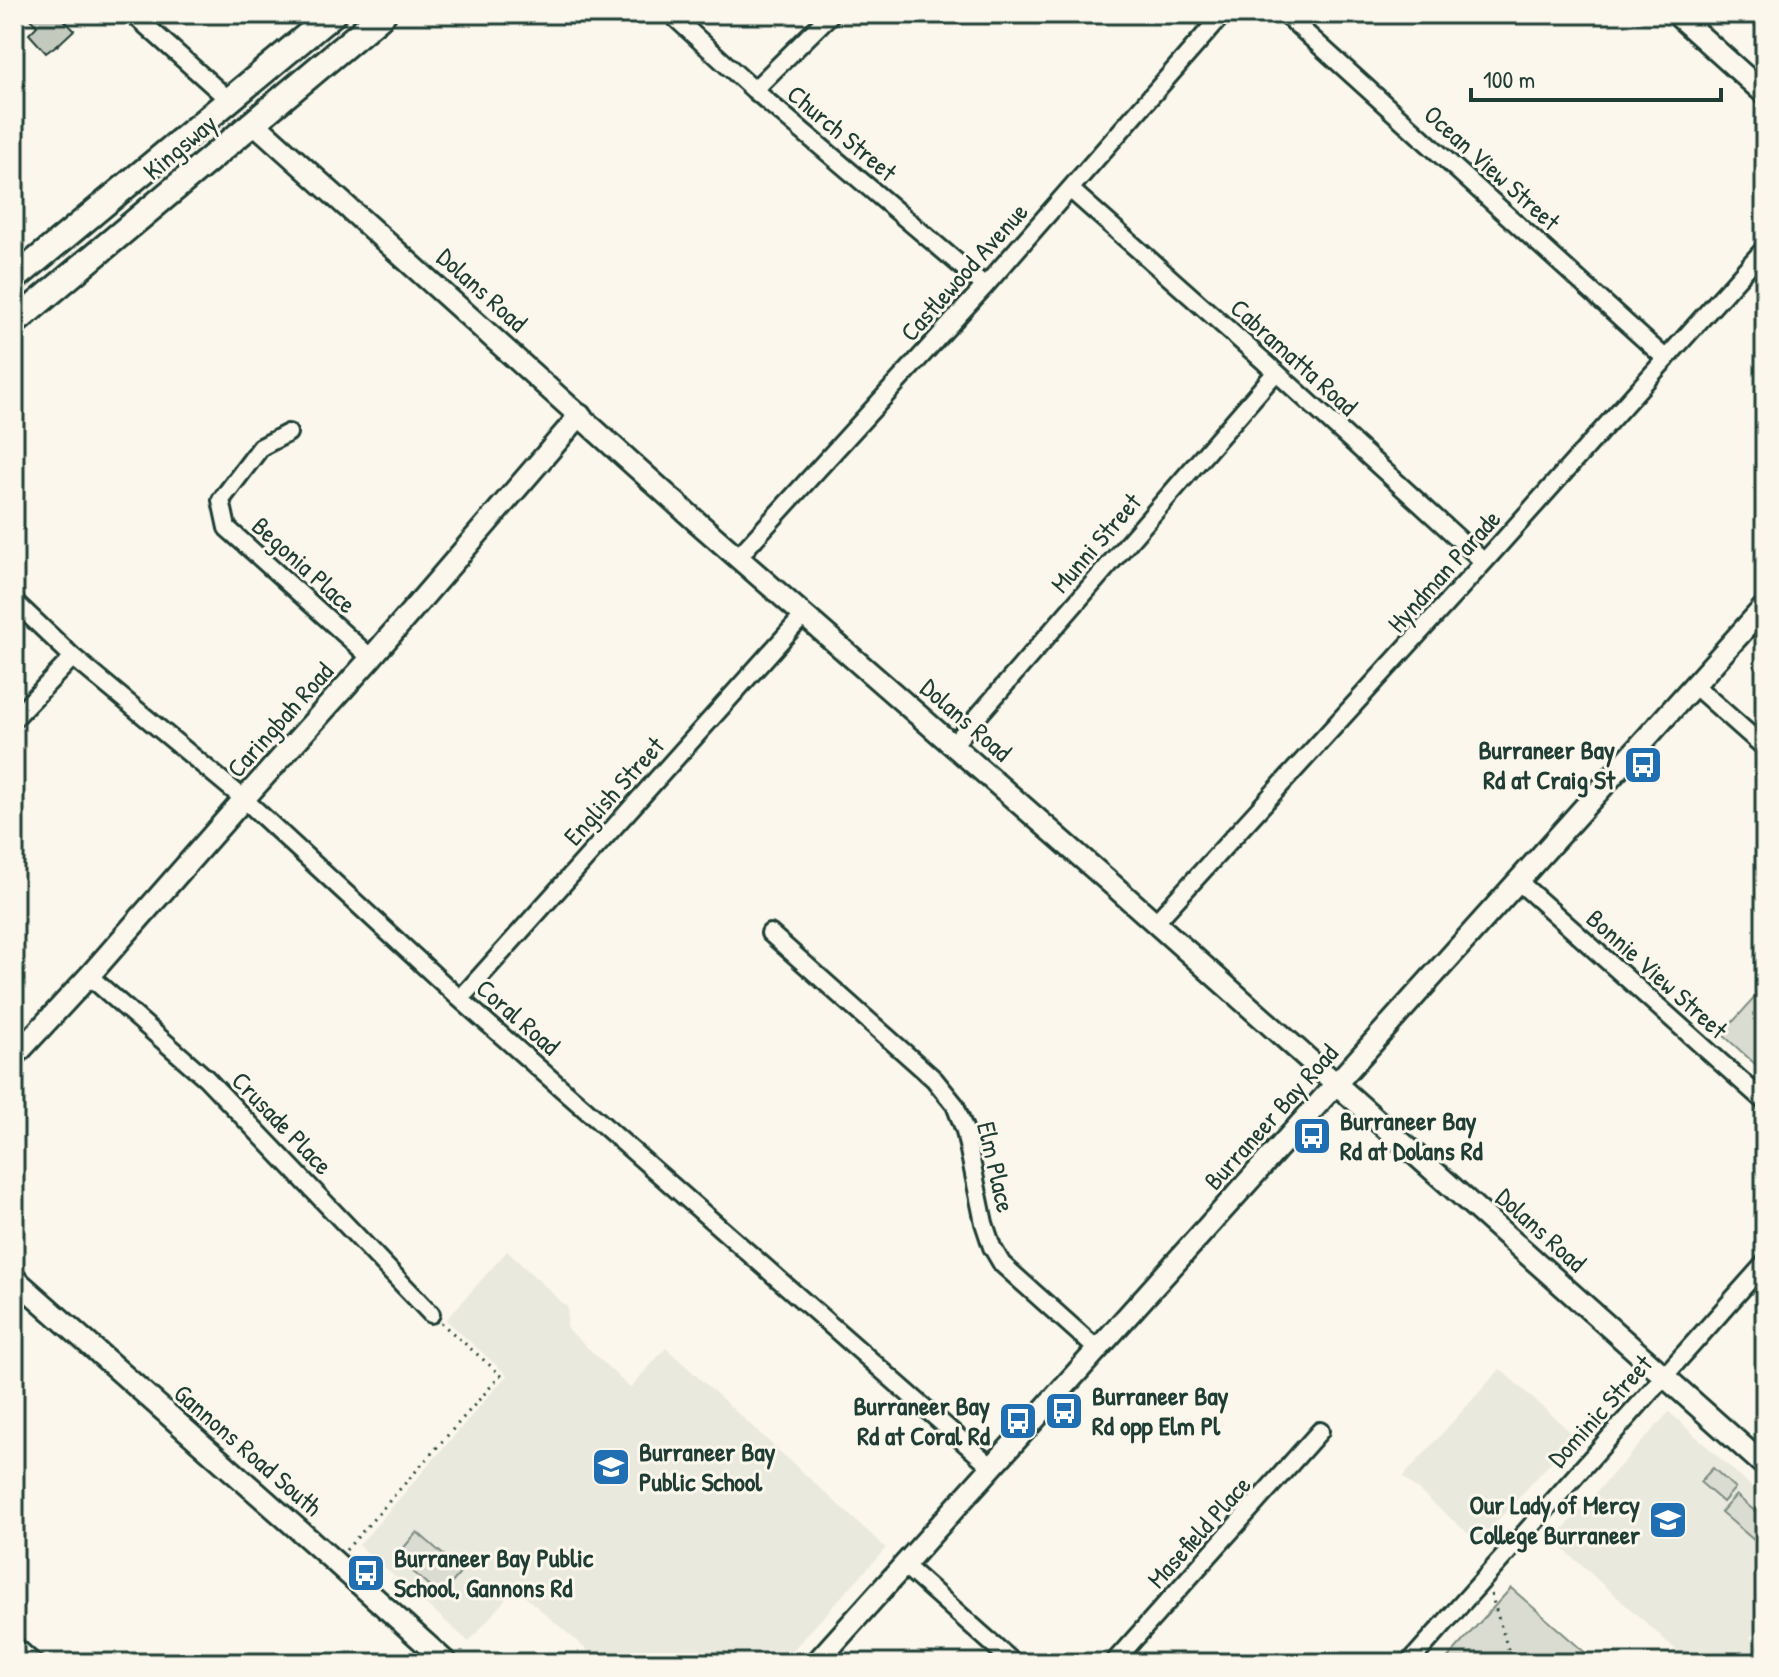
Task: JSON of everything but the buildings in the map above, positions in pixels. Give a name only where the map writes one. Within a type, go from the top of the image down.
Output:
[{"type":"main road","name":"Kingsway","points":[[14,279],[333,14]]},
{"type":"main road","name":"Kingsway","points":[[14,323],[383,14]]},
{"type":"main road","name":"Dolans Road","points":[[229,100],[253,122]]},
{"type":"street","name":"Dolans Road","points":[[133,14],[229,100]]},
{"type":"street","name":"Church Street","points":[[671,14],[754,90],[985,286]]},
{"type":"street","points":[[754,90],[831,14]]},
{"type":"street","name":"Castlewood Avenue","points":[[738,557],[985,286],[1223,14]]},
{"type":"street","name":"Ocean View Street","points":[[1285,14],[1666,359]]},
{"type":"street","points":[[1676,14],[1765,94]]},
{"type":"street","name":"Dolans Road","points":[[253,122],[738,557],[1765,1466]]},
{"type":"street","name":"Cabramatta Road","points":[[1070,189],[1484,562]]},
{"type":"street","name":"Hyndman Parade","points":[[1155,923],[1765,248]]},
{"type":"street","name":"Munni Street","points":[[952,746],[1276,372]]},
{"type":"street","name":"Caringbah Road","points":[[14,1057],[371,658],[580,415]]},
{"type":"street","name":"Begonia Place","points":[[288,433],[261,447],[221,500],[227,528],[371,658]]},
{"type":"street","name":"Coral Road","points":[[14,601],[73,657],[244,799],[460,999],[992,1467]]},
{"type":"street","name":"Burraneer Bay Road","points":[[816,1663],[1765,606]]},
{"type":"street","name":"English Street","points":[[460,999],[804,615]]},
{"type":"street","points":[[14,719],[73,657]]},
{"type":"street","points":[[1694,685],[1765,748]]},
{"type":"street","name":"Bonnie View Street","points":[[1518,881],[1765,1102]]},
{"type":"street","name":"Elm Place","points":[[770,933],[934,1079],[955,1105],[965,1131],[992,1247],[1002,1264],[1098,1350]]},
{"type":"street","name":"Crusade Place","points":[[89,976],[206,1078],[431,1314]]},
{"type":"street","name":"Dominic Street","points":[[1409,1663],[1765,1263]]},
{"type":"street","name":"Gannons Road South","points":[[14,1278],[447,1663]]},
{"type":"street","name":"Masefield Place","points":[[1113,1663],[1320,1431]]},
{"type":"street","points":[[904,1565],[1014,1663]]},
{"type":"street","points":[[14,1645],[34,1663]]},
{"type":"path","points":[[335,1562],[501,1375],[431,1314]]},
{"type":"path","points":[[1486,1576],[1510,1663]]},
{"type":"shaded area","points":[[1765,986],[1765,1073],[1722,1034]]},
{"type":"shaded area","name":"Burraneer Bay Public School","points":[[507,1251],[568,1308],[567,1328],[630,1388],[666,1348],[886,1548],[781,1663],[602,1663],[515,1588],[469,1642],[359,1545],[507,1375],[446,1320]]},
{"type":"shaded area","name":"Our Lady of Mercy College Burraneer","points":[[1500,1369],[1575,1436],[1478,1542],[1403,1477]]},
{"type":"shaded area","name":"Our Lady of Mercy College Burraneer","points":[[1669,1412],[1765,1499],[1765,1620],[1750,1637],[1765,1651],[1765,1663],[1691,1663],[1553,1540]]},
{"type":"shaded area","points":[[1713,1468],[1735,1488],[1723,1502],[1700,1482]]},
{"type":"shaded area","points":[[1736,1495],[1765,1520],[1765,1530],[1755,1541],[1721,1512]]},
{"type":"shaded area","points":[[417,1532],[462,1571],[441,1596],[396,1557]]},
{"type":"shaded area","points":[[1511,1588],[1597,1663],[1443,1663]]},
{"type":"place","name":"Burraneer Bay Rd at Craig St","points":[[1643,765]]},
{"type":"place","name":"Burraneer Bay Rd at Dolans Rd","points":[[1312,1136]]},
{"type":"place","name":"Burraneer Bay Rd opp Elm Pl","points":[[1064,1411]]},
{"type":"place","name":"Burraneer Bay Rd at Coral Rd","points":[[1018,1421]]},
{"type":"place","name":"Burraneer Bay Public School","points":[[611,1467]]},
{"type":"place","name":"Our Lady of Mercy College Burraneer","points":[[1668,1520]]},
{"type":"place","name":"Burraneer Bay Public School, Gannons Rd","points":[[366,1573]]}]
